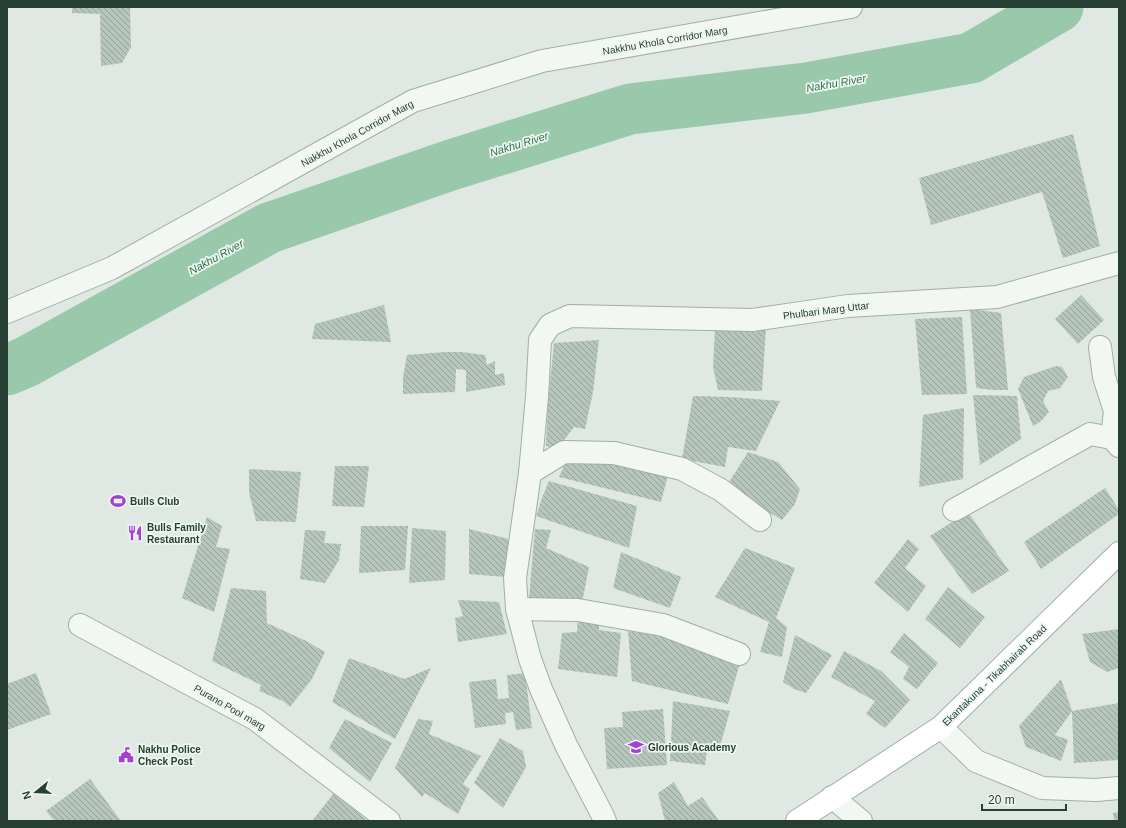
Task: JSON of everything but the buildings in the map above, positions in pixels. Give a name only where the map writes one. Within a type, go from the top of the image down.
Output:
[{"type":"main road","name":"Ekantakuna - Tikabhairab Road","points":[[797,821],[941,727],[1119,554]]},
{"type":"street","name":"Nakkhu Khola Corridor Marg","points":[[7,312],[112,268],[413,101],[542,61],[851,7]]},
{"type":"street","name":"Phulbari Marg Uttar","points":[[530,473],[537,397],[540,340],[550,325],[570,316],[752,320],[848,306],[997,296],[1119,263]]},
{"type":"street","points":[[954,510],[1090,434],[1116,442],[1115,411],[1104,377],[1100,347]]},
{"type":"street","points":[[605,821],[566,745],[541,689],[530,659],[517,610],[515,578],[530,473],[564,452],[614,453],[682,469],[721,490],[760,520]]},
{"type":"street","points":[[517,610],[578,610],[663,625],[739,654]]},
{"type":"street","name":"Purano Pool marg","points":[[80,625],[255,719],[388,821]]},
{"type":"street","points":[[941,727],[976,760],[1042,788],[1096,790],[1119,788]]},
{"type":"street","points":[[832,797],[861,821]]},
{"type":"waterway","name":"Nakhu River","points":[[7,370],[26,362],[269,228],[451,165],[630,109],[806,88],[971,58],[1058,7]]},
{"type":"place","name":"Bulls Club","points":[[118,501]]},
{"type":"place","name":"Bulls Family Restaurant","points":[[135,533]]},
{"type":"place","name":"Glorious Academy","points":[[636,747]]},
{"type":"place","name":"Nakhu Police Check Post","points":[[126,755]]}]
